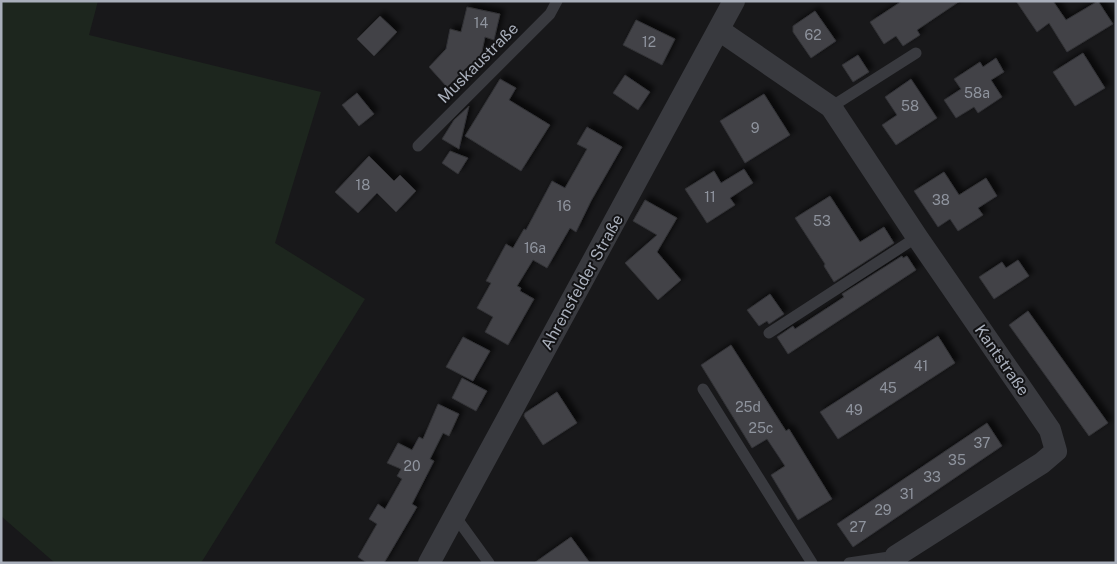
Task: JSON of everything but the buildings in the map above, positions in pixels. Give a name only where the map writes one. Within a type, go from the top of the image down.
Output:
[{"type":"street","name":"Ahrensfelder Straße","points":[[429,563],[734,1]]},
{"type":"street","name":"Kantstraße","points":[[719,30],[831,107],[917,237],[1050,430],[1056,451],[1042,463],[897,560]]},
{"type":"lane","name":"Muskaustraße","points":[[418,146],[550,14],[557,1]]},
{"type":"lane","points":[[831,107],[916,53]]},
{"type":"lane","points":[[769,334],[917,237]]},
{"type":"lane","points":[[703,389],[812,563]]},
{"type":"lane","points":[[455,516],[489,563]]},
{"type":"lane","points":[[849,563],[897,560]]},
{"type":"shaded area","points":[[1,1],[98,1],[89,35],[321,92],[275,243],[365,299],[201,563],[55,563],[1,516]]}]
